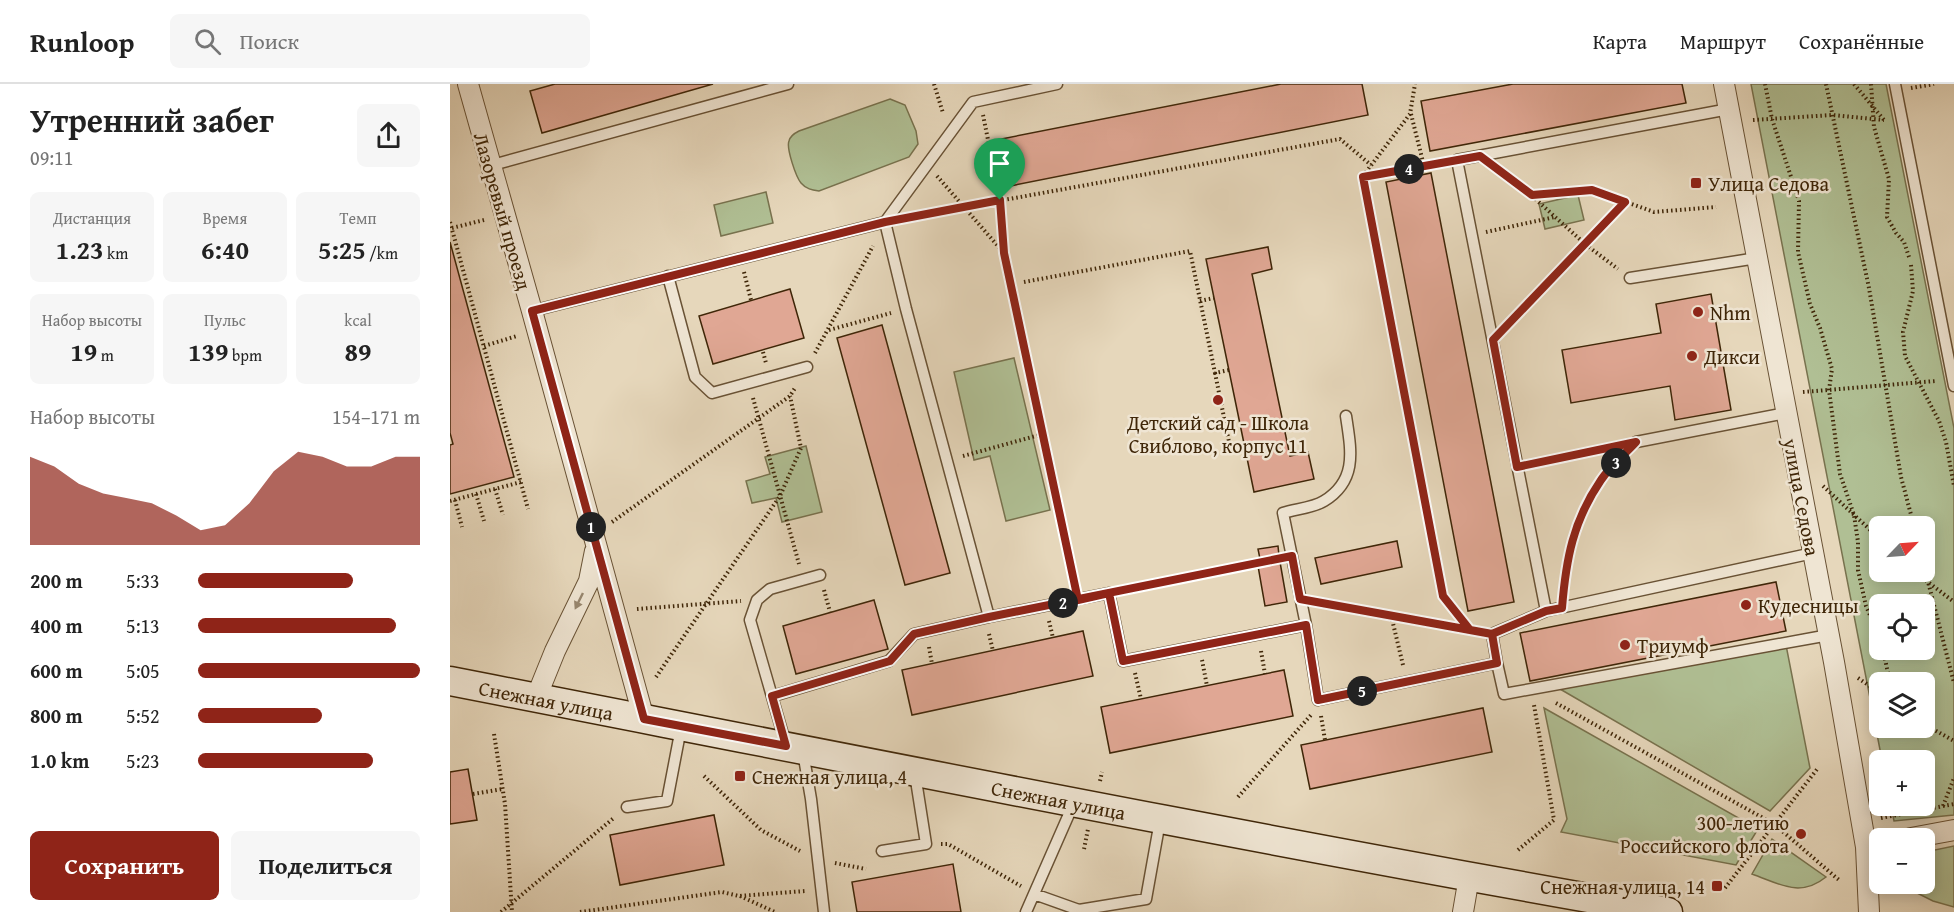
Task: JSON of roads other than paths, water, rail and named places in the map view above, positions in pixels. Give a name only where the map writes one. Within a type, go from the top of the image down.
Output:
[{"type":"main road","name":"Снежная улица","points":[[450,681],[915,771],[1082,812],[1160,819],[1668,912]]},
{"type":"street","name":"Лазоревый проезд","points":[[468,84],[644,719]]},
{"type":"street","name":"улица Седова","points":[[1724,84],[1829,635],[1869,828]]},
{"type":"street","name":"Лазоревый проезд","points":[[536,698],[555,651],[589,581],[596,546]]},
{"type":"street","points":[[1935,834],[1954,830]]},
{"type":"street","points":[[1463,912],[1469,877]]},
{"type":"street","name":"улица Седова","points":[[1869,912],[1870,894]]},
{"type":"lane","points":[[489,166],[788,84]]},
{"type":"lane","points":[[532,311],[885,222],[973,102],[1057,84]]},
{"type":"lane","points":[[1896,88],[1954,386]]},
{"type":"lane","points":[[1546,611],[1457,160],[1728,109]]},
{"type":"lane","points":[[885,222],[906,309],[989,617]]},
{"type":"lane","points":[[1630,278],[1757,258]]},
{"type":"lane","points":[[668,276],[695,377],[712,393],[807,367]]},
{"type":"lane","points":[[1636,442],[1786,412]]},
{"type":"lane","points":[[1346,416],[1351,456],[1346,481],[1323,502],[1283,513],[1306,625],[1318,700],[1497,663]]},
{"type":"lane","points":[[1813,553],[1546,611],[1492,634],[1497,663],[1504,694],[1829,635]]},
{"type":"lane","points":[[820,575],[770,589],[756,600],[750,620],[772,696],[794,747],[811,799],[824,912]]},
{"type":"lane","points":[[772,696],[890,661],[914,634],[1109,593],[1123,661],[1306,625]]},
{"type":"lane","points":[[627,807],[667,801],[682,725]]},
{"type":"lane","points":[[882,851],[926,844],[915,771]]},
{"type":"lane","points":[[1026,912],[1034,894],[1082,812]]},
{"type":"lane","points":[[1034,894],[1079,911],[1146,899],[1160,819]]},
{"type":"place","name":"Улица Седова","points":[[1696,183]]},
{"type":"place","name":"Nhm","points":[[1698,312]]},
{"type":"place","name":"Дикси","points":[[1692,356]]},
{"type":"place","name":"Детский сад - Школа Свиблово, корпус 11","points":[[1218,400]]},
{"type":"place","name":"Кудесницы","points":[[1746,605]]},
{"type":"place","name":"Триумф","points":[[1625,645]]},
{"type":"place","name":"Снежная улица, 4","points":[[740,776]]},
{"type":"place","name":"300-летию Российского флота","points":[[1801,834]]},
{"type":"place","name":"Снежная улица, 14","points":[[1717,886]]}]
